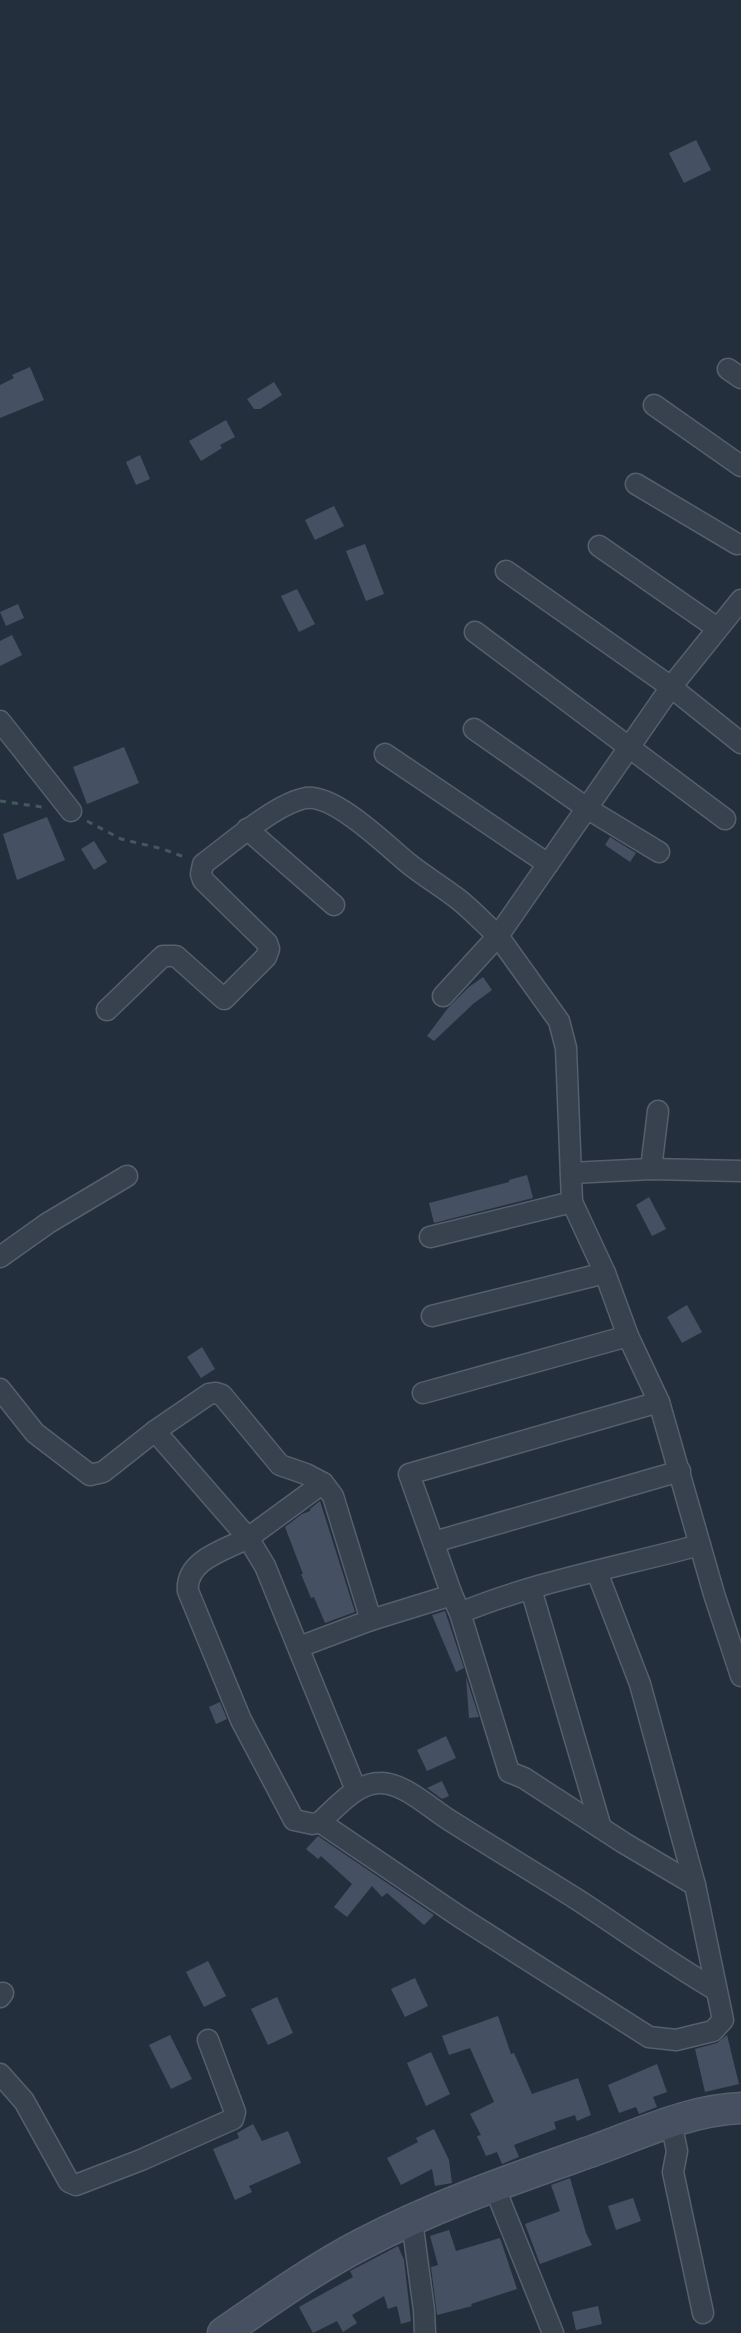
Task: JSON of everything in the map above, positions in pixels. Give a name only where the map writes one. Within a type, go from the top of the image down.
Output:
[{"type":"street","points":[[654,405],[741,466]]},
{"type":"street","points":[[636,484],[740,542]]},
{"type":"street","points":[[599,546],[717,628]]},
{"type":"street","points":[[506,571],[671,687],[741,743]]},
{"type":"street","points":[[443,996],[498,936],[671,687],[741,600]]},
{"type":"street","points":[[475,632],[725,819]]},
{"type":"street","points":[[0,721],[71,811]]},
{"type":"street","points":[[474,729],[588,809],[659,852]]},
{"type":"street","points":[[385,754],[548,864]]},
{"type":"street","points":[[107,1010],[163,956],[176,956],[224,999],[268,953],[267,943],[203,880],[201,869],[203,864],[247,829],[304,798],[317,798],[333,805],[373,832],[408,863],[459,900],[498,936],[559,1021],[566,1048],[572,1202],[659,1402],[741,1676]]},
{"type":"street","points":[[247,829],[334,905]]},
{"type":"street","points":[[651,1169],[658,1111]]},
{"type":"street","points":[[571,1173],[651,1169],[741,1171]]},
{"type":"street","points":[[0,1257],[48,1223],[127,1176]]},
{"type":"street","points":[[430,1237],[572,1202]]},
{"type":"street","points":[[432,1316],[605,1273]]},
{"type":"street","points":[[423,1393],[628,1336]]},
{"type":"street","points":[[0,1389],[35,1433],[90,1475],[103,1472],[209,1394],[222,1395],[280,1465],[323,1483],[333,1496],[371,1620]]},
{"type":"street","points":[[659,1402],[409,1474],[456,1604],[509,1772],[524,1778],[695,1885]]},
{"type":"street","points":[[155,1431],[248,1538],[265,1566],[356,1790]]},
{"type":"street","points":[[434,1542],[680,1471]]},
{"type":"street","points":[[323,1483],[248,1538],[198,1564],[188,1577],[188,1591],[241,1720],[294,1820],[313,1824],[320,1822],[356,1790],[384,1782],[413,1795],[441,1816],[716,1990]]},
{"type":"street","points":[[299,1647],[371,1620],[456,1604],[486,1602],[700,1545]]},
{"type":"street","points":[[320,1822],[460,1917],[649,2037],[676,2040],[713,2031],[723,2020],[695,1885],[640,1684],[597,1572]]},
{"type":"street","points":[[531,1589],[601,1828]]},
{"type":"street","points":[[0,2074],[24,2101],[69,2182],[74,2185],[141,2160],[233,2119],[235,2112],[208,2040]]},
{"type":"street","points":[[223,2333],[361,2244],[412,2221],[494,2186],[671,2122],[741,2108]]},
{"type":"street","points":[[671,2122],[677,2151],[673,2172],[703,2313]]},
{"type":"street","points":[[494,2186],[553,2333]]},
{"type":"street","points":[[412,2221],[425,2333]]},
{"type":"path","points":[[0,801],[71,811],[121,839],[190,859],[212,858]]},
{"type":"building","points":[[696,140],[711,170],[684,183],[669,153]]},
{"type":"building","points":[[30,367],[44,400],[0,418],[0,385],[14,378],[12,375]]},
{"type":"building","points":[[274,382],[282,395],[260,409],[254,409],[247,399]]},
{"type":"building","points":[[226,420],[235,437],[201,461],[189,441]]},
{"type":"building","points":[[140,455],[150,479],[136,485],[126,462]]},
{"type":"building","points":[[334,506],[344,526],[315,540],[305,520]]},
{"type":"building","points":[[365,544],[384,594],[366,601],[346,551]]},
{"type":"building","points":[[297,589],[315,624],[299,632],[281,596]]},
{"type":"building","points":[[18,604],[24,618],[6,626],[0,612]]},
{"type":"building","points":[[12,635],[22,655],[0,666],[0,641]]},
{"type":"building","points":[[124,747],[139,783],[87,804],[73,767]]},
{"type":"building","points":[[47,817],[65,860],[17,880],[3,834]]},
{"type":"building","points":[[610,837],[636,853],[630,862],[605,845]]},
{"type":"building","points":[[94,841],[107,862],[94,870],[81,849]]},
{"type":"building","points":[[483,977],[492,990],[434,1041],[427,1036],[448,1008]]},
{"type":"building","points":[[527,1175],[533,1198],[434,1223],[429,1203]]},
{"type":"building","points":[[649,1197],[666,1229],[652,1236],[636,1205]]},
{"type":"building","points":[[687,1305],[702,1332],[682,1343],[667,1317]]},
{"type":"building","points":[[202,1347],[215,1369],[201,1378],[187,1357]]},
{"type":"building","points":[[320,1501],[355,1612],[325,1623],[301,1574],[285,1527]]},
{"type":"building","points":[[445,1611],[464,1668],[456,1672],[432,1615]]},
{"type":"building","points":[[466,1677],[479,1717],[469,1718]]},
{"type":"building","points":[[220,1702],[227,1719],[216,1724],[209,1707]]},
{"type":"building","points":[[446,1736],[456,1758],[427,1771],[417,1750]]},
{"type":"building","points":[[442,1781],[449,1796],[442,1799],[427,1788]]},
{"type":"building","points":[[318,1836],[434,1915],[424,1925],[387,1893],[382,1897],[372,1886],[347,1917],[334,1907],[352,1884],[321,1856],[318,1859],[306,1849]]},
{"type":"building","points":[[208,1961],[226,1996],[204,2007],[186,1972]]},
{"type":"building","points":[[415,1978],[428,2006],[405,2017],[391,1989]]},
{"type":"building","points":[[277,1997],[293,2033],[268,2045],[251,2009]]},
{"type":"building","points":[[498,2016],[511,2054],[514,2053],[532,2094],[578,2078],[591,2115],[577,2121],[575,2115],[554,2122],[556,2129],[514,2145],[519,2157],[502,2164],[497,2152],[486,2156],[477,2136],[481,2135],[470,2114],[494,2102],[470,2048],[449,2055],[442,2036]]},
{"type":"building","points":[[170,2035],[192,2079],[171,2089],[149,2045]]},
{"type":"building","points":[[727,2035],[739,2084],[705,2092],[695,2049],[717,2043]]},
{"type":"building","points":[[431,2052],[450,2094],[426,2106],[407,2063]]},
{"type":"building","points":[[657,2064],[667,2092],[653,2097],[657,2107],[639,2114],[636,2107],[619,2113],[608,2085]]},
{"type":"building","points":[[253,2124],[262,2141],[288,2131],[301,2163],[249,2186],[252,2192],[235,2200],[213,2149],[239,2138],[237,2133]]},
{"type":"building","points":[[434,2129],[449,2160],[452,2183],[435,2186],[432,2169],[401,2185],[387,2158],[418,2142],[416,2138]]},
{"type":"building","points":[[570,2178],[592,2245],[540,2264],[525,2224],[560,2211],[551,2185]]},
{"type":"building","points":[[633,2198],[641,2221],[616,2230],[608,2206]]},
{"type":"building","points":[[449,2230],[456,2251],[500,2238],[517,2289],[437,2315],[431,2267],[438,2265],[430,2236]]},
{"type":"building","points":[[398,2246],[404,2260],[411,2321],[401,2324],[397,2306],[388,2309],[384,2296],[352,2315],[357,2323],[343,2332],[337,2321],[313,2333],[299,2307],[353,2277],[350,2271]]},
{"type":"building","points":[[598,2306],[602,2324],[576,2330],[572,2312]]}]
